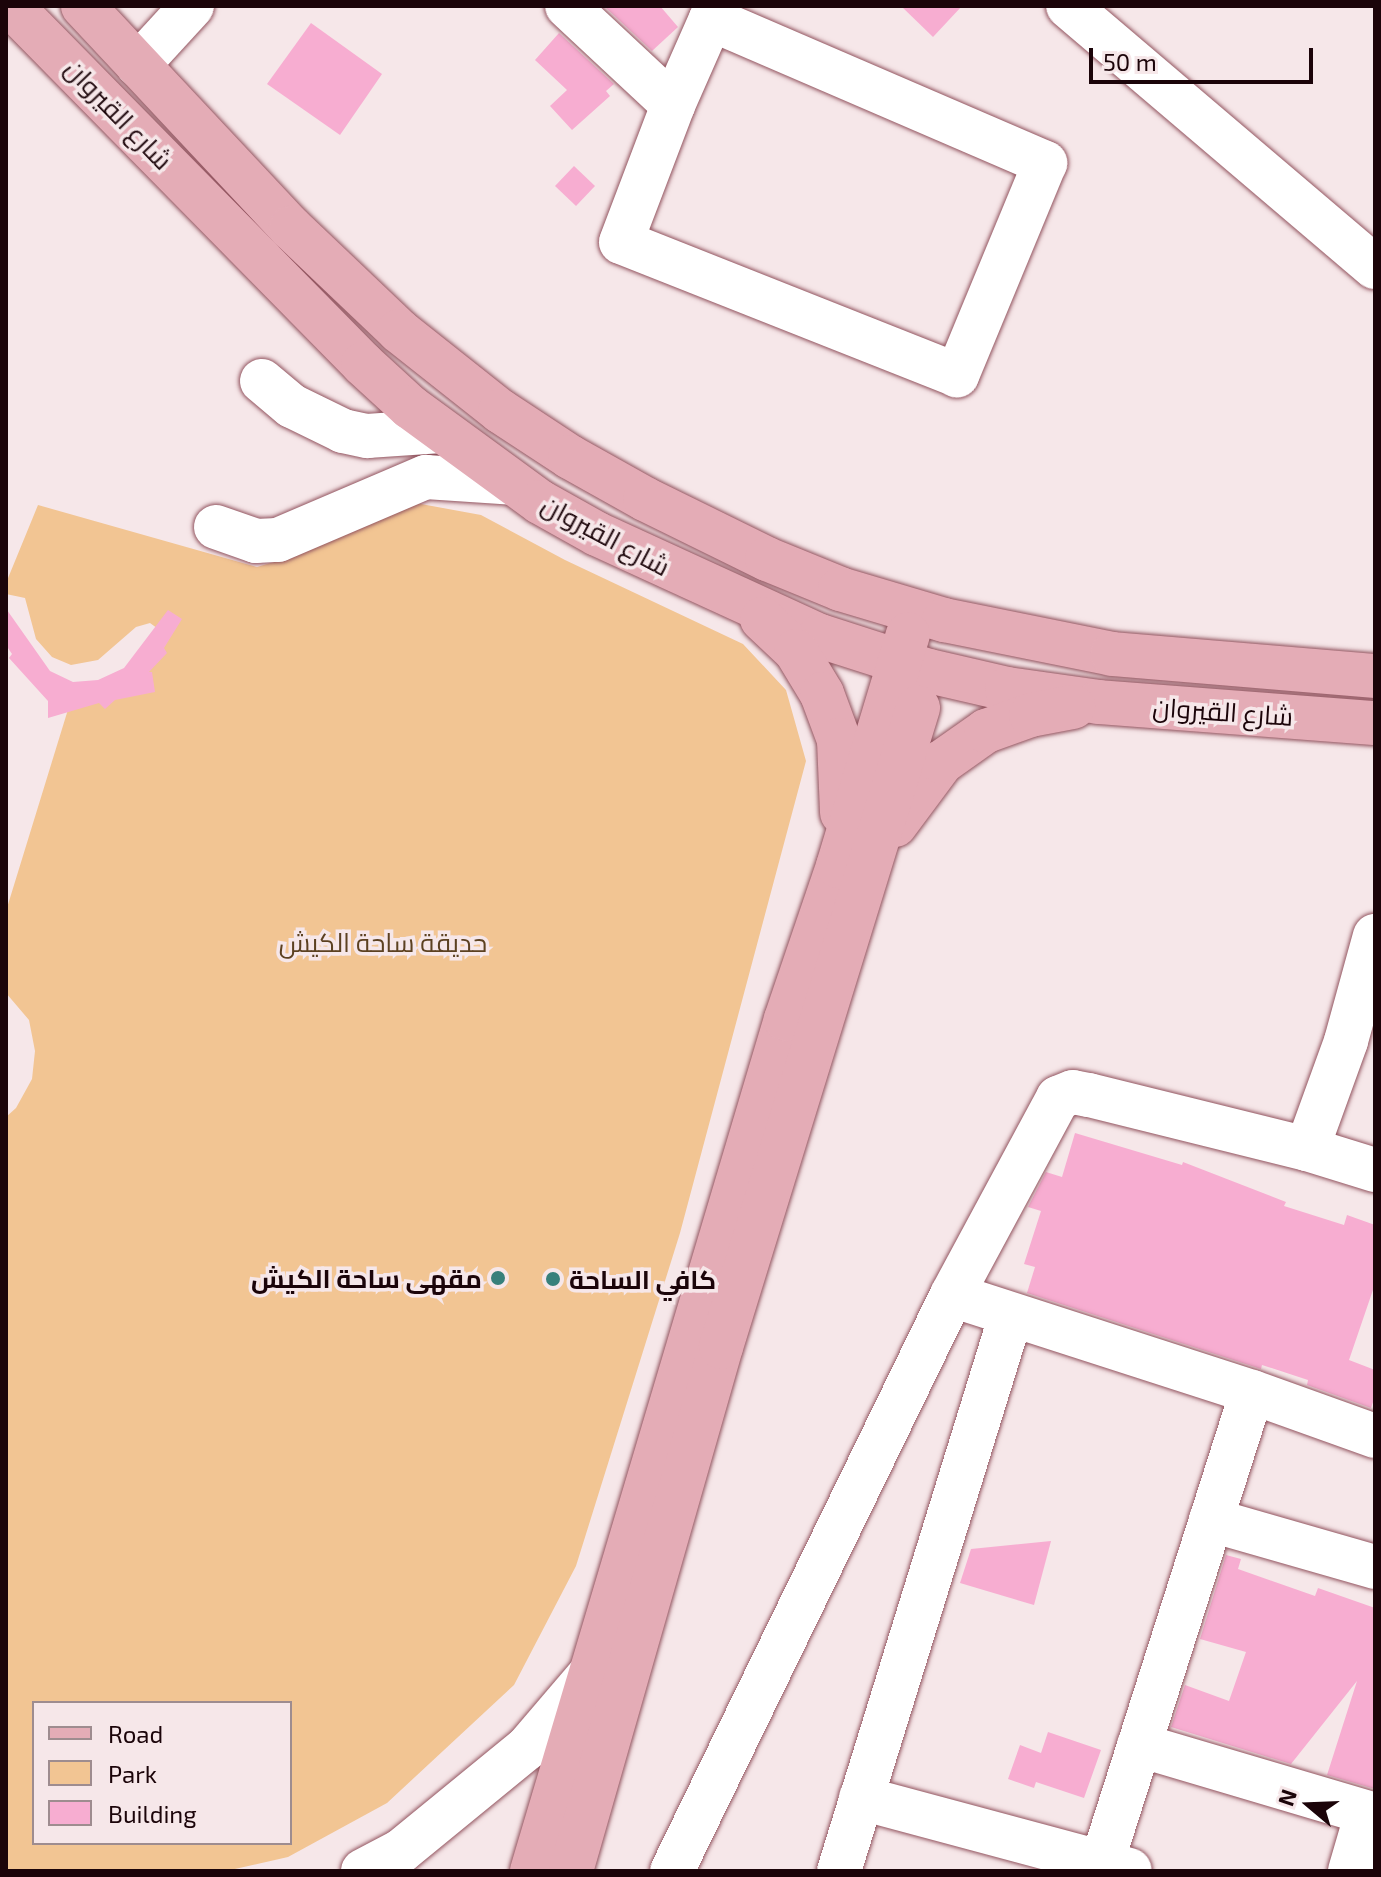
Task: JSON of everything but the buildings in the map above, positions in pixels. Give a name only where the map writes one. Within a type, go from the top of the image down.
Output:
[{"type":"main road","name":"شارع القيروان","points":[[11,6],[363,364],[441,431],[513,483],[597,534],[749,607],[820,636],[914,666],[1007,689],[1099,702],[1375,723]]},
{"type":"main road","name":"شارع القيروان","points":[[83,6],[291,228],[399,331],[500,411],[570,457],[645,499],[767,559],[840,589],[929,616],[1112,654],[1375,676]]},
{"type":"main road","points":[[749,607],[796,651],[822,694],[835,730],[853,869]]},
{"type":"main road","points":[[571,1871],[721,1347],[853,869],[929,616]]},
{"type":"main road","points":[[532,1871],[786,1019],[853,869],[942,762],[986,731],[1031,715],[1099,702]]},
{"type":"street","points":[[138,65],[192,6]]},
{"type":"street","points":[[567,6],[673,105]]},
{"type":"street","points":[[1068,6],[1375,267]]},
{"type":"street","points":[[715,12],[1045,163],[957,375],[621,242],[673,105],[715,12]]},
{"type":"street","points":[[262,381],[292,406],[343,431],[367,436],[441,431]]},
{"type":"street","points":[[216,527],[256,541],[278,540],[426,477],[513,483]]},
{"type":"street","points":[[1307,1149],[1360,1045],[1375,936]]},
{"type":"street","points":[[672,1871],[952,1295],[1058,1098],[1073,1092],[1089,1095],[1307,1149],[1375,1170]]},
{"type":"street","points":[[952,1295],[1252,1392],[1375,1436]]},
{"type":"street","points":[[839,1871],[1011,1315]]},
{"type":"street","points":[[861,1798],[1117,1867],[1139,1745],[1252,1392]]},
{"type":"street","points":[[1211,1520],[1375,1567]]},
{"type":"street","points":[[363,1871],[401,1851],[527,1748],[592,1672]]},
{"type":"street","points":[[1139,1745],[1371,1814],[1350,1871]]},
{"type":"green space","name":"حديقة ساحة الكيش","points":[[410,502],[481,515],[565,560],[743,644],[786,690],[806,761],[680,1233],[576,1566],[514,1685],[387,1803],[288,1857],[226,1871],[6,1871],[6,1117],[16,1108],[32,1079],[35,1051],[29,1020],[6,993],[6,911],[70,703],[113,694],[161,631],[150,623],[136,627],[98,660],[71,665],[52,657],[36,639],[25,598],[6,594],[6,583],[38,505],[257,567],[297,555]]},
{"type":"place","name":"مقهى ساحة الكيش","points":[[498,1278]]},
{"type":"place","name":"كافي الساحة","points":[[553,1279]]}]
